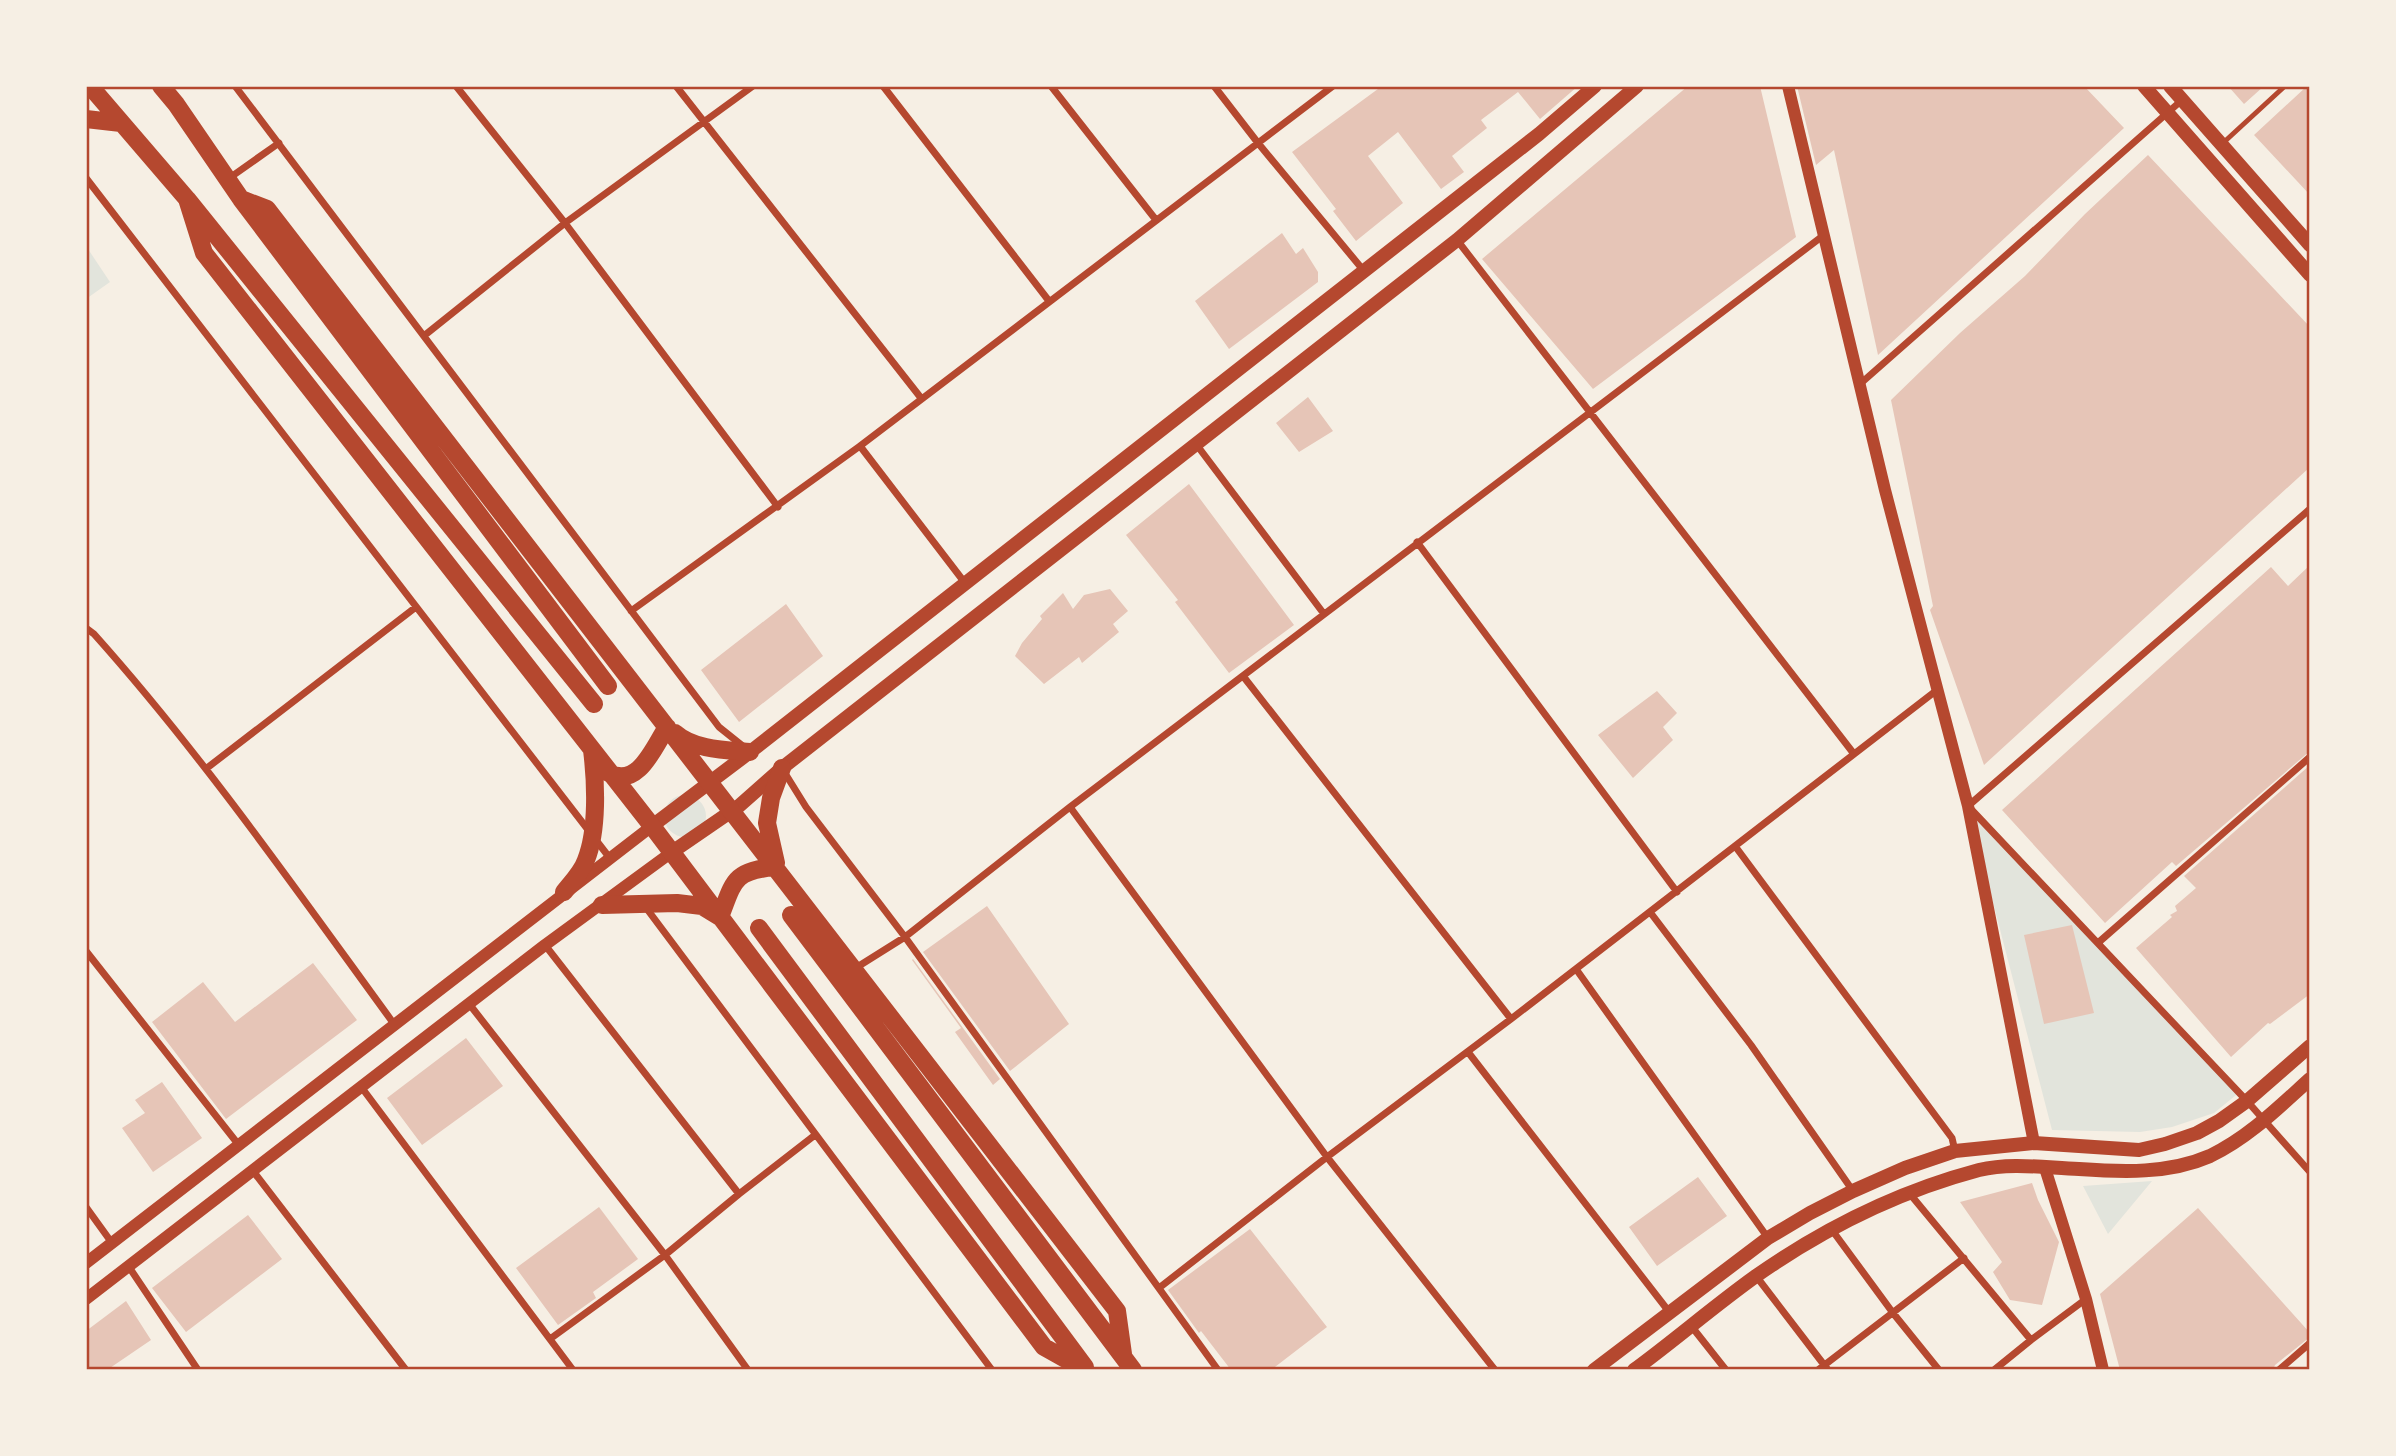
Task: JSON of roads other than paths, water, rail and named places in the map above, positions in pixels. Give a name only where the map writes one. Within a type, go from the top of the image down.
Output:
[{"type":"main road","points":[[90,86],[187,199],[594,704]]},
{"type":"main road","points":[[161,86],[241,200],[608,686]]},
{"type":"main road","points":[[172,86],[176,104]]},
{"type":"main road","points":[[652,826],[1539,134],[1595,86]]},
{"type":"main road","points":[[672,852],[731,810],[1457,240],[1637,86]]},
{"type":"main road","points":[[2144,86],[2310,275]]},
{"type":"main road","points":[[2170,86],[2310,244]]},
{"type":"main road","points":[[86,119],[121,123]]},
{"type":"main road","points":[[187,199],[204,253],[672,852],[1044,1347],[1086,1370]]},
{"type":"main road","points":[[241,200],[267,209],[1117,1311],[1123,1354]]},
{"type":"main road","points":[[664,723],[682,739],[710,748],[750,752]]},
{"type":"main road","points":[[609,773],[623,777],[636,772],[664,723]]},
{"type":"main road","points":[[564,892],[586,863],[592,834],[594,769],[591,749]]},
{"type":"main road","points":[[777,869],[767,823],[771,797],[782,768]]},
{"type":"main road","points":[[720,917],[733,884],[740,876],[753,869],[777,869]]},
{"type":"main road","points":[[601,905],[677,903],[702,906],[720,917]]},
{"type":"main road","points":[[791,915],[1133,1370]]},
{"type":"main road","points":[[759,928],[1086,1370]]},
{"type":"main road","points":[[1594,1370],[1768,1238],[1853,1191],[1905,1168],[1955,1151],[2034,1143],[2139,1150],[2165,1144],[2197,1133],[2247,1101],[2310,1046]]},
{"type":"main road","points":[[1634,1370],[1756,1276],[1832,1230],[1910,1193],[1983,1169],[2011,1167],[2123,1172],[2178,1166],[2208,1156],[2240,1139],[2310,1079]]},
{"type":"street","points":[[235,86],[719,727],[750,752]]},
{"type":"street","points":[[456,86],[565,223],[778,507]]},
{"type":"street","points":[[676,86],[921,398]]},
{"type":"street","points":[[425,335],[565,223],[753,86]]},
{"type":"street","points":[[883,86],[1049,301]]},
{"type":"street","points":[[1051,86],[1156,220]]},
{"type":"street","points":[[1214,86],[1364,271]]},
{"type":"street","points":[[631,611],[860,446],[1333,86]]},
{"type":"street","points":[[1788,86],[1860,384],[1968,806],[2034,1143]]},
{"type":"street","points":[[1860,384],[2182,100]]},
{"type":"street","points":[[227,179],[279,143]]},
{"type":"street","points":[[86,178],[609,857]]},
{"type":"street","points":[[853,969],[905,937],[1070,807],[1824,235]]},
{"type":"street","points":[[1457,240],[1854,754]]},
{"type":"street","points":[[1196,444],[1324,614]]},
{"type":"street","points":[[860,446],[965,583]]},
{"type":"street","points":[[1968,806],[2310,509]]},
{"type":"street","points":[[1417,542],[1676,892]]},
{"type":"street","points":[[207,768],[416,607]]},
{"type":"street","points":[[86,628],[146,692],[207,768],[394,1024]]},
{"type":"street","points":[[1243,676],[1511,1019]]},
{"type":"street","points":[[1159,1288],[1937,690]]},
{"type":"street","points":[[2099,942],[2310,757]]},
{"type":"street","points":[[782,768],[806,807],[905,937],[1218,1370]]},
{"type":"street","points":[[1968,806],[2099,942],[2310,1172]]},
{"type":"street","points":[[1070,807],[1327,1157],[1495,1370]]},
{"type":"street","points":[[86,1263],[652,826]]},
{"type":"street","points":[[1735,846],[1952,1138],[1955,1151]]},
{"type":"street","points":[[86,1300],[545,945],[672,852]]},
{"type":"street","points":[[644,905],[992,1370]]},
{"type":"street","points":[[1650,912],[1752,1045],[1853,1191]]},
{"type":"street","points":[[545,945],[739,1194]]},
{"type":"street","points":[[86,951],[238,1144]]},
{"type":"street","points":[[1576,969],[1768,1238]]},
{"type":"street","points":[[470,1005],[665,1255],[748,1370]]},
{"type":"street","points":[[1468,1052],[1671,1313]]},
{"type":"street","points":[[362,1088],[573,1370]]},
{"type":"street","points":[[550,1339],[665,1255],[815,1135]]},
{"type":"street","points":[[2045,1168],[2086,1299],[2102,1370]]},
{"type":"street","points":[[253,1171],[405,1370]]},
{"type":"street","points":[[1910,1193],[2031,1340]]},
{"type":"street","points":[[86,1207],[112,1243]]},
{"type":"street","points":[[1832,1230],[1939,1370]]},
{"type":"street","points":[[1756,1276],[1823,1369],[1964,1258]]},
{"type":"street","points":[[129,1267],[198,1370]]},
{"type":"street","points":[[1994,1370],[2086,1299]]},
{"type":"street","points":[[1692,1326],[1726,1370]]},
{"type":"street","points":[[2279,1370],[2310,1343]]},
{"type":"lane","points":[[2221,144],[2285,86]]}]
